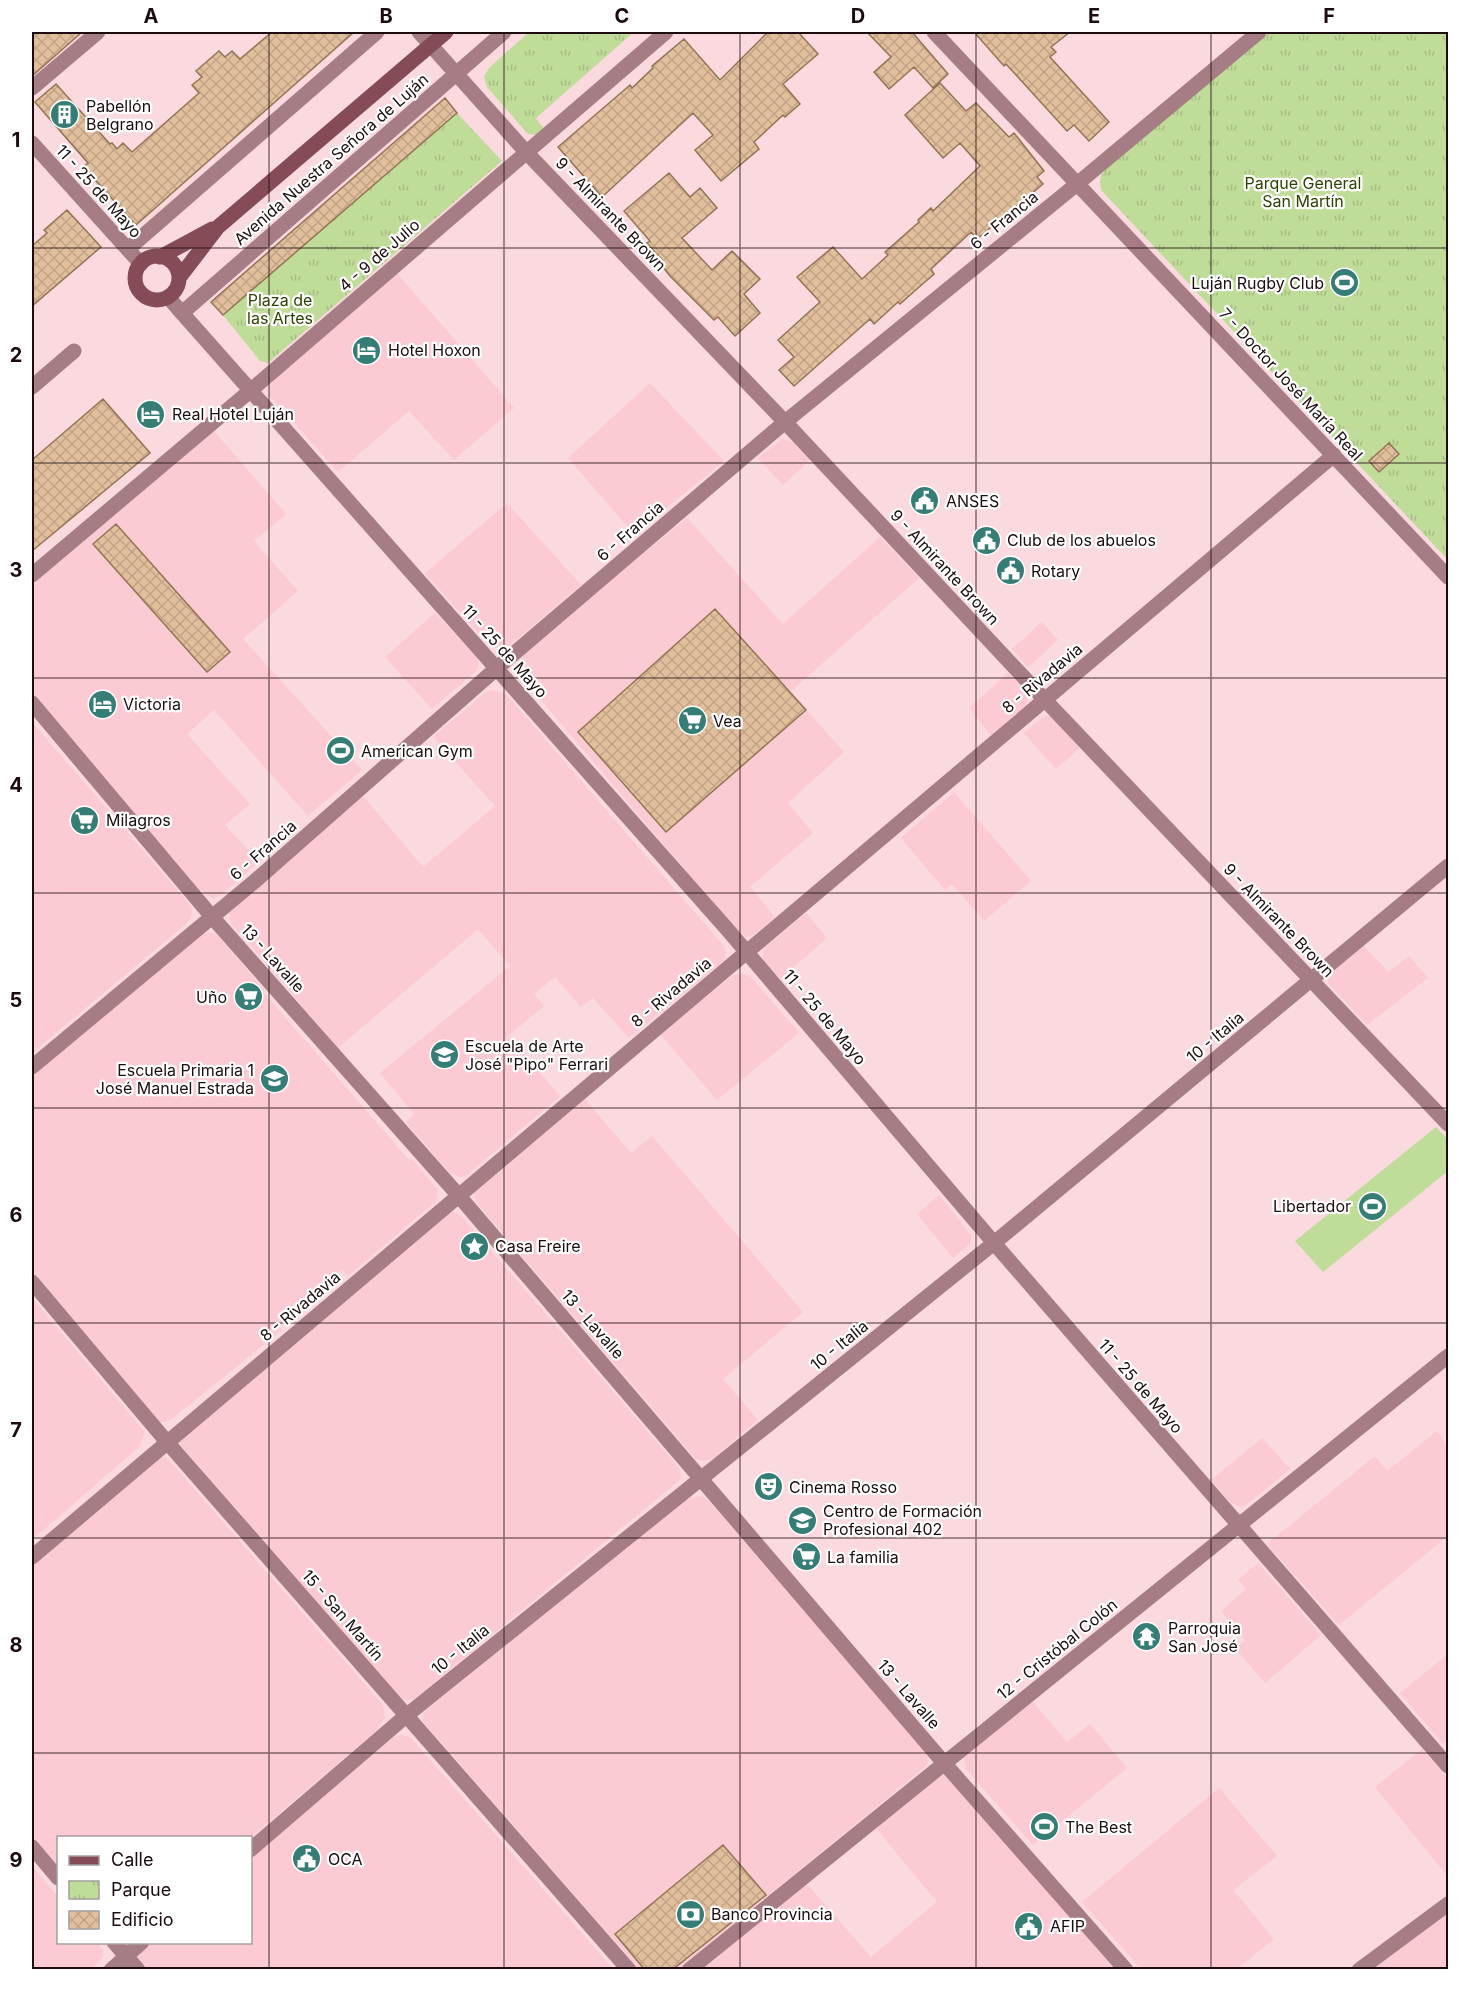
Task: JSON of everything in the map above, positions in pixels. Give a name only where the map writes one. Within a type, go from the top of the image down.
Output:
[{"type":"main road","name":"Avenida Nuestra Señora de Luján","points":[[179,278],[218,227],[446,32]]},
{"type":"main road","name":"Avenida Nuestra Señora de Luján","points":[[160,257],[218,227]]},
{"type":"main road","points":[[153,257],[160,257],[169,260],[176,268],[179,278],[174,292],[168,297],[153,300],[140,292],[135,278],[141,264],[153,257]]},
{"type":"street","points":[[32,88],[98,32]]},
{"type":"street","points":[[128,249],[377,32]]},
{"type":"street","name":"9 - Almirante Brown","points":[[419,32],[526,152],[785,422],[1044,700],[1449,1124]]},
{"type":"street","name":"Avenida Nuestra Señora de Luján","points":[[182,313],[504,32]]},
{"type":"street","name":"4 - 9 de Julio","points":[[32,575],[250,391],[666,32]]},
{"type":"street","name":"7 - Doctor José María Real","points":[[934,32],[1449,577]]},
{"type":"street","name":"6 - Francia","points":[[32,1067],[213,918],[497,668],[785,422],[1259,32]]},
{"type":"street","name":"11 - 25 de Mayo","points":[[32,143],[141,264]]},
{"type":"street","name":"11 - 25 de Mayo","points":[[168,297],[747,952],[1238,1526],[1449,1766]]},
{"type":"street","points":[[32,387],[74,351]]},
{"type":"street","name":"8 - Rivadavia","points":[[32,1557],[1334,455]]},
{"type":"street","name":"13 - Lavalle","points":[[32,703],[213,918],[459,1196],[944,1763],[1126,1970]]},
{"type":"street","name":"10 - Italia","points":[[252,1848],[407,1715],[994,1243],[1449,866]]},
{"type":"street","name":"15 - San Martín","points":[[32,1282],[167,1442],[629,1970]]},
{"type":"street","name":"12 - Cristóbal Colón","points":[[688,1970],[1449,1356]]},
{"type":"street","points":[[32,1847],[57,1877]]},
{"type":"street","points":[[1359,1970],[1449,1905]]},
{"type":"street","points":[[116,1944],[138,1970]]},
{"type":"street","points":[[111,1970],[140,1944]]},
{"type":"shaded area","points":[[397,273],[514,408],[454,460],[409,411],[338,472],[269,395],[269,388],[277,376]]},
{"type":"shaded area","points":[[650,383],[724,461],[634,534],[568,458]]},
{"type":"shaded area","points":[[214,431],[286,514],[254,541],[298,591],[243,639],[362,770],[308,816],[214,710],[187,734],[250,804],[225,825],[259,862],[215,898],[206,895],[198,888],[32,696],[32,585]]},
{"type":"shaded area","points":[[782,439],[795,443],[810,460],[783,485],[758,458]]},
{"type":"shaded area","points":[[507,503],[581,585],[509,646],[500,648],[490,646],[425,573]]},
{"type":"shaded area","points":[[687,518],[783,624],[880,537],[919,578],[790,692],[844,752],[788,803],[813,833],[750,887],[775,917],[753,935],[746,937],[737,931],[518,673],[516,667],[519,655]]},
{"type":"shaded area","points":[[435,613],[477,658],[479,665],[476,671],[432,709],[385,657]]},
{"type":"shaded area","points":[[1042,622],[1058,640],[1028,667],[1012,649]]},
{"type":"shaded area","points":[[1008,673],[1026,693],[1028,700],[1026,705],[991,735],[969,708]]},
{"type":"shaded area","points":[[492,690],[506,694],[723,945],[726,952],[720,964],[629,1038],[593,998],[581,1007],[555,977],[534,994],[544,1006],[508,1036],[560,1096],[466,1176],[461,1177],[450,1173],[406,1122],[414,1114],[380,1073],[510,966],[478,929],[338,1048],[231,923],[229,917],[230,911],[363,796],[423,867],[495,806],[433,737],[486,692]]},
{"type":"shaded area","points":[[1043,717],[1054,718],[1080,748],[1056,769],[1024,733]]},
{"type":"shaded area","points":[[32,722],[190,905],[192,911],[187,923],[32,1053]]},
{"type":"shaded area","points":[[954,792],[1031,881],[984,921],[952,884],[945,890],[901,838]]},
{"type":"shaded area","points":[[806,913],[827,938],[780,979],[763,960],[763,950]]},
{"type":"shaded area","points":[[208,932],[217,935],[265,991],[264,993],[409,1160],[412,1159],[437,1189],[438,1196],[435,1202],[348,1276],[342,1270],[278,1324],[282,1330],[173,1418],[160,1422],[32,1270],[32,1077],[202,934]]},
{"type":"shaded area","points":[[1364,946],[1388,972],[1409,956],[1428,978],[1367,1025],[1328,981],[1331,972]]},
{"type":"shaded area","points":[[738,974],[751,977],[799,1033],[717,1100],[660,1034],[732,976]]},
{"type":"shaded area","points":[[584,1098],[631,1153],[652,1136],[803,1312],[723,1379],[758,1420],[712,1459],[701,1461],[695,1458],[476,1202],[474,1194],[476,1190]]},
{"type":"shaded area","points":[[939,1195],[972,1236],[970,1244],[953,1258],[917,1214]]},
{"type":"shaded area","points":[[450,1212],[461,1216],[680,1469],[681,1479],[414,1699],[407,1700],[395,1694],[181,1445],[180,1441]]},
{"type":"shaded area","points":[[32,1298],[143,1430],[144,1435],[140,1446],[32,1540]]},
{"type":"shaded area","points":[[1437,1431],[1448,1446],[1448,1536],[1339,1625],[1267,1544],[1375,1456],[1387,1471]]},
{"type":"shaded area","points":[[1262,1438],[1290,1469],[1241,1507],[1231,1503],[1211,1480]]},
{"type":"shaded area","points":[[163,1456],[383,1705],[385,1717],[377,1730],[252,1836],[57,1836],[57,1869],[32,1839],[32,1560]]},
{"type":"shaded area","points":[[698,1496],[710,1502],[927,1753],[928,1762],[924,1768],[678,1969],[639,1969],[422,1719],[426,1710],[686,1500]]},
{"type":"shaded area","points":[[1258,1563],[1321,1635],[1265,1683],[1236,1649],[1245,1640],[1221,1611],[1246,1589],[1238,1580]]},
{"type":"shaded area","points":[[1448,1654],[1448,1740],[1443,1744],[1400,1693]]},
{"type":"shaded area","points":[[1032,1701],[1067,1742],[1090,1724],[1127,1768],[1033,1845],[966,1769],[964,1758],[967,1753]]},
{"type":"shaded area","points":[[401,1735],[410,1737],[613,1969],[145,1970],[137,1954],[147,1944],[252,1944],[252,1856],[392,1738]]},
{"type":"shaded area","points":[[1422,1749],[1448,1779],[1448,1877],[1375,1787]]},
{"type":"shaded area","points":[[939,1775],[950,1780],[1116,1970],[697,1970],[806,1883],[871,1957],[937,1902],[876,1828]]},
{"type":"shaded area","points":[[1219,1788],[1277,1856],[1233,1890],[1274,1939],[1237,1969],[1141,1969],[1082,1902]]},
{"type":"shaded area","points":[[32,1866],[57,1896],[57,1944],[98,1944],[103,1949],[103,1957],[92,1969],[32,1969]]},
{"type":"shaded area","points":[[1448,1910],[1448,1969],[1369,1969]]},
{"type":"green space","points":[[529,32],[634,32],[536,118],[544,129],[536,135],[528,134],[487,87],[484,77],[489,68]]},
{"type":"green space","name":"Parque General San Martín","points":[[1270,32],[1448,32],[1448,560],[1102,191],[1100,178],[1108,167]]},
{"type":"green space","name":"Plaza de las Artes","points":[[457,113],[502,161],[268,363],[260,361],[223,315]]},
{"type":"green space","name":"Libertador","points":[[1436,1127],[1448,1140],[1448,1171],[1323,1272],[1295,1241]]},
{"type":"building","points":[[32,32],[82,32],[32,76]]},
{"type":"building","points":[[272,32],[354,32],[136,225],[83,167],[88,163],[35,102],[56,84],[110,144],[112,143],[117,149],[123,143],[132,152],[199,93],[192,85],[202,77],[196,71],[219,51],[225,57],[232,51],[240,59]]},
{"type":"building","points":[[768,32],[798,32],[818,54],[783,84],[800,104],[785,117],[783,115],[754,142],[759,149],[721,181],[695,150],[713,135],[693,113],[602,197],[558,147],[630,85],[632,88],[653,68],[652,66],[684,39],[720,80]]},
{"type":"building","points":[[867,32],[912,32],[948,74],[933,88],[914,67],[889,89],[874,72],[891,57]]},
{"type":"building","points":[[974,32],[1070,32],[1051,47],[1056,52],[1050,57],[1109,122],[1089,141],[1074,125],[1067,131]]},
{"type":"building","points":[[940,83],[966,111],[976,103],[1009,137],[1014,133],[1044,171],[1037,177],[1043,184],[977,239],[971,232],[931,269],[934,274],[900,304],[898,302],[874,324],[870,319],[794,386],[779,370],[794,357],[778,340],[820,302],[797,277],[833,247],[862,279],[888,255],[885,252],[919,222],[918,220],[931,208],[933,211],[980,166],[960,143],[943,158],[905,115]]},
{"type":"building","points":[[445,98],[457,113],[223,315],[211,302]]},
{"type":"building","points":[[669,173],[690,197],[700,188],[717,208],[682,238],[712,270],[732,251],[760,279],[744,294],[760,313],[735,336],[718,317],[714,320],[670,276],[659,262],[662,260],[647,243],[650,241],[624,211]]},
{"type":"building","points":[[67,210],[101,247],[32,306],[32,246],[47,233],[44,230]]},
{"type":"building","points":[[103,399],[150,453],[32,551],[32,460]]},
{"type":"building","points":[[1389,443],[1399,454],[1379,472],[1369,461]]},
{"type":"building","points":[[116,524],[230,652],[207,672],[93,544]]},
{"type":"building","name":"Vea","points":[[715,609],[806,710],[666,832],[578,732]]},
{"type":"building","name":"Banco Provincia","points":[[723,1845],[766,1895],[672,1970],[645,1970],[615,1934]]},
{"type":"place","name":"Pabellón Belgrano","points":[[65,115]]},
{"type":"place","name":"Luján Rugby Club","points":[[1345,283]]},
{"type":"place","name":"Hotel Hoxon","points":[[367,350]]},
{"type":"place","name":"Real Hotel Luján","points":[[151,414]]},
{"type":"place","name":"ANSES","points":[[925,501]]},
{"type":"place","name":"Club de los abuelos","points":[[986,540]]},
{"type":"place","name":"Rotary","points":[[1010,571]]},
{"type":"place","name":"Victoria","points":[[102,704]]},
{"type":"place","name":"Vea","points":[[692,721]]},
{"type":"place","name":"American Gym","points":[[340,751]]},
{"type":"place","name":"Milagros","points":[[85,820]]},
{"type":"place","name":"Uño","points":[[248,997]]},
{"type":"place","name":"Escuela de Arte José \"Pipo\" Ferrari","points":[[444,1055]]},
{"type":"place","name":"Escuela Primaria 1 José Manuel Estrada","points":[[275,1079]]},
{"type":"place","name":"Libertador","points":[[1372,1206]]},
{"type":"place","name":"Casa Freire","points":[[474,1246]]},
{"type":"place","name":"Cinema Rosso","points":[[768,1487]]},
{"type":"place","name":"Centro de Formación Profesional 402","points":[[802,1520]]},
{"type":"place","name":"La familia","points":[[806,1557]]},
{"type":"place","name":"Parroquia San José","points":[[1147,1637]]},
{"type":"place","name":"The Best","points":[[1044,1827]]},
{"type":"place","name":"OCA","points":[[307,1859]]},
{"type":"place","name":"Banco Provincia","points":[[690,1914]]},
{"type":"place","name":"AFIP","points":[[1029,1926]]}]
